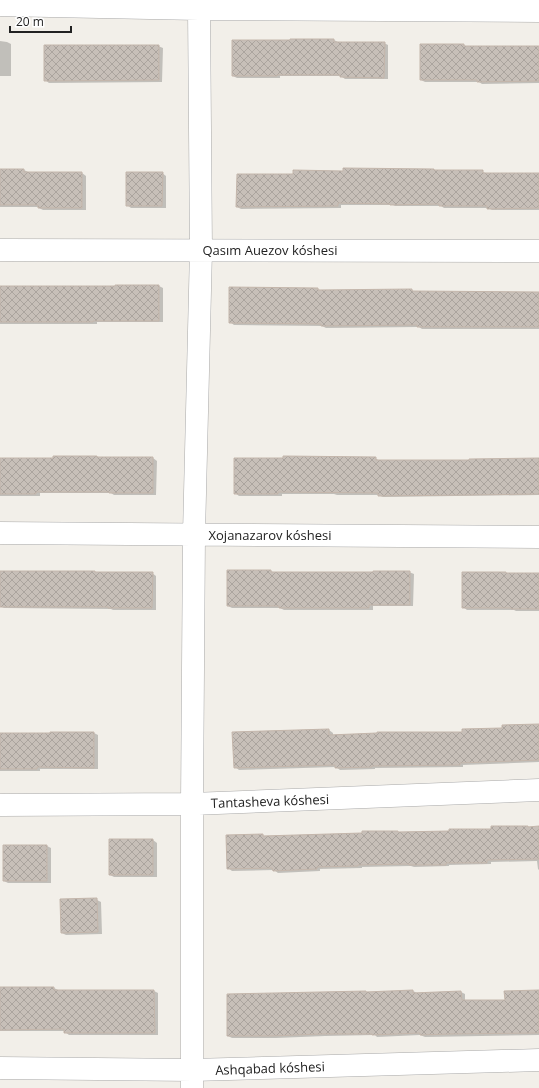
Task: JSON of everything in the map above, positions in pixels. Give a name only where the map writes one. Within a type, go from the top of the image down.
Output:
[{"type":"street","points":[[0,5],[199,9],[539,11]]},
{"type":"street","points":[[192,1079],[194,534],[201,250],[199,9]]},
{"type":"street","name":"Qasım Auezov kóshesi","points":[[0,250],[539,251]]},
{"type":"street","name":"Xojanazarov kóshesi","points":[[0,533],[539,537]]},
{"type":"street","name":"Tantasheva kóshesi","points":[[0,804],[192,804],[539,790]]},
{"type":"street","name":"Ashqabad kóshesi","points":[[0,1068],[192,1079],[539,1060]]},
{"type":"building","points":[[334,39],[334,42],[385,42],[384,78],[340,77],[340,75],[232,76],[232,40]]},
{"type":"building","points":[[420,44],[464,44],[464,46],[539,46],[539,81],[477,82],[477,80],[420,80]]},
{"type":"building","points":[[44,45],[159,45],[159,80],[44,81]]},
{"type":"building","points":[[343,168],[483,170],[483,173],[539,173],[539,208],[487,209],[487,206],[439,206],[439,204],[390,205],[338,203],[338,206],[236,207],[237,174],[293,174],[293,170],[343,171]]},
{"type":"building","points":[[0,169],[24,169],[24,172],[82,172],[82,208],[38,208],[38,205],[0,205]]},
{"type":"building","points":[[126,172],[163,172],[162,206],[126,206]]},
{"type":"building","points":[[159,285],[159,321],[0,322],[0,286]]},
{"type":"building","points":[[229,287],[318,288],[318,290],[412,289],[412,291],[539,292],[539,327],[417,327],[417,325],[321,326],[321,324],[229,323]]},
{"type":"building","points":[[53,456],[153,457],[153,493],[36,492],[36,494],[0,494],[0,458],[53,458]]},
{"type":"building","points":[[283,456],[376,457],[376,460],[539,458],[539,494],[378,496],[378,493],[278,492],[278,494],[234,494],[234,458],[283,458]]},
{"type":"building","points":[[227,570],[271,570],[271,572],[410,571],[410,605],[369,605],[369,608],[279,608],[279,606],[227,606]]},
{"type":"building","points":[[0,571],[153,572],[152,608],[0,607]]},
{"type":"building","points":[[462,572],[539,573],[539,609],[462,608]]},
{"type":"building","points":[[539,724],[539,760],[460,763],[460,765],[335,768],[335,765],[234,768],[232,732],[329,729],[329,735],[377,732],[462,732],[462,729],[502,728],[502,725]]},
{"type":"building","points":[[94,732],[94,768],[37,767],[37,769],[0,769],[0,733]]},
{"type":"building","points":[[491,826],[539,826],[539,859],[487,860],[487,863],[446,863],[446,865],[358,865],[273,871],[272,868],[227,869],[226,835],[263,834],[263,836],[362,833],[362,831],[449,831],[449,829],[491,829]]},
{"type":"building","points":[[109,839],[153,839],[153,875],[109,875]]},
{"type":"building","points":[[3,845],[47,845],[47,881],[3,881]]},
{"type":"building","points":[[97,898],[98,932],[61,933],[60,899]]},
{"type":"building","points":[[0,987],[54,987],[54,990],[154,990],[155,1033],[64,1033],[64,1029],[0,1030]]},
{"type":"building","points":[[413,990],[413,993],[461,991],[462,1000],[505,1000],[504,991],[539,990],[539,1033],[227,1036],[227,994]]}]
